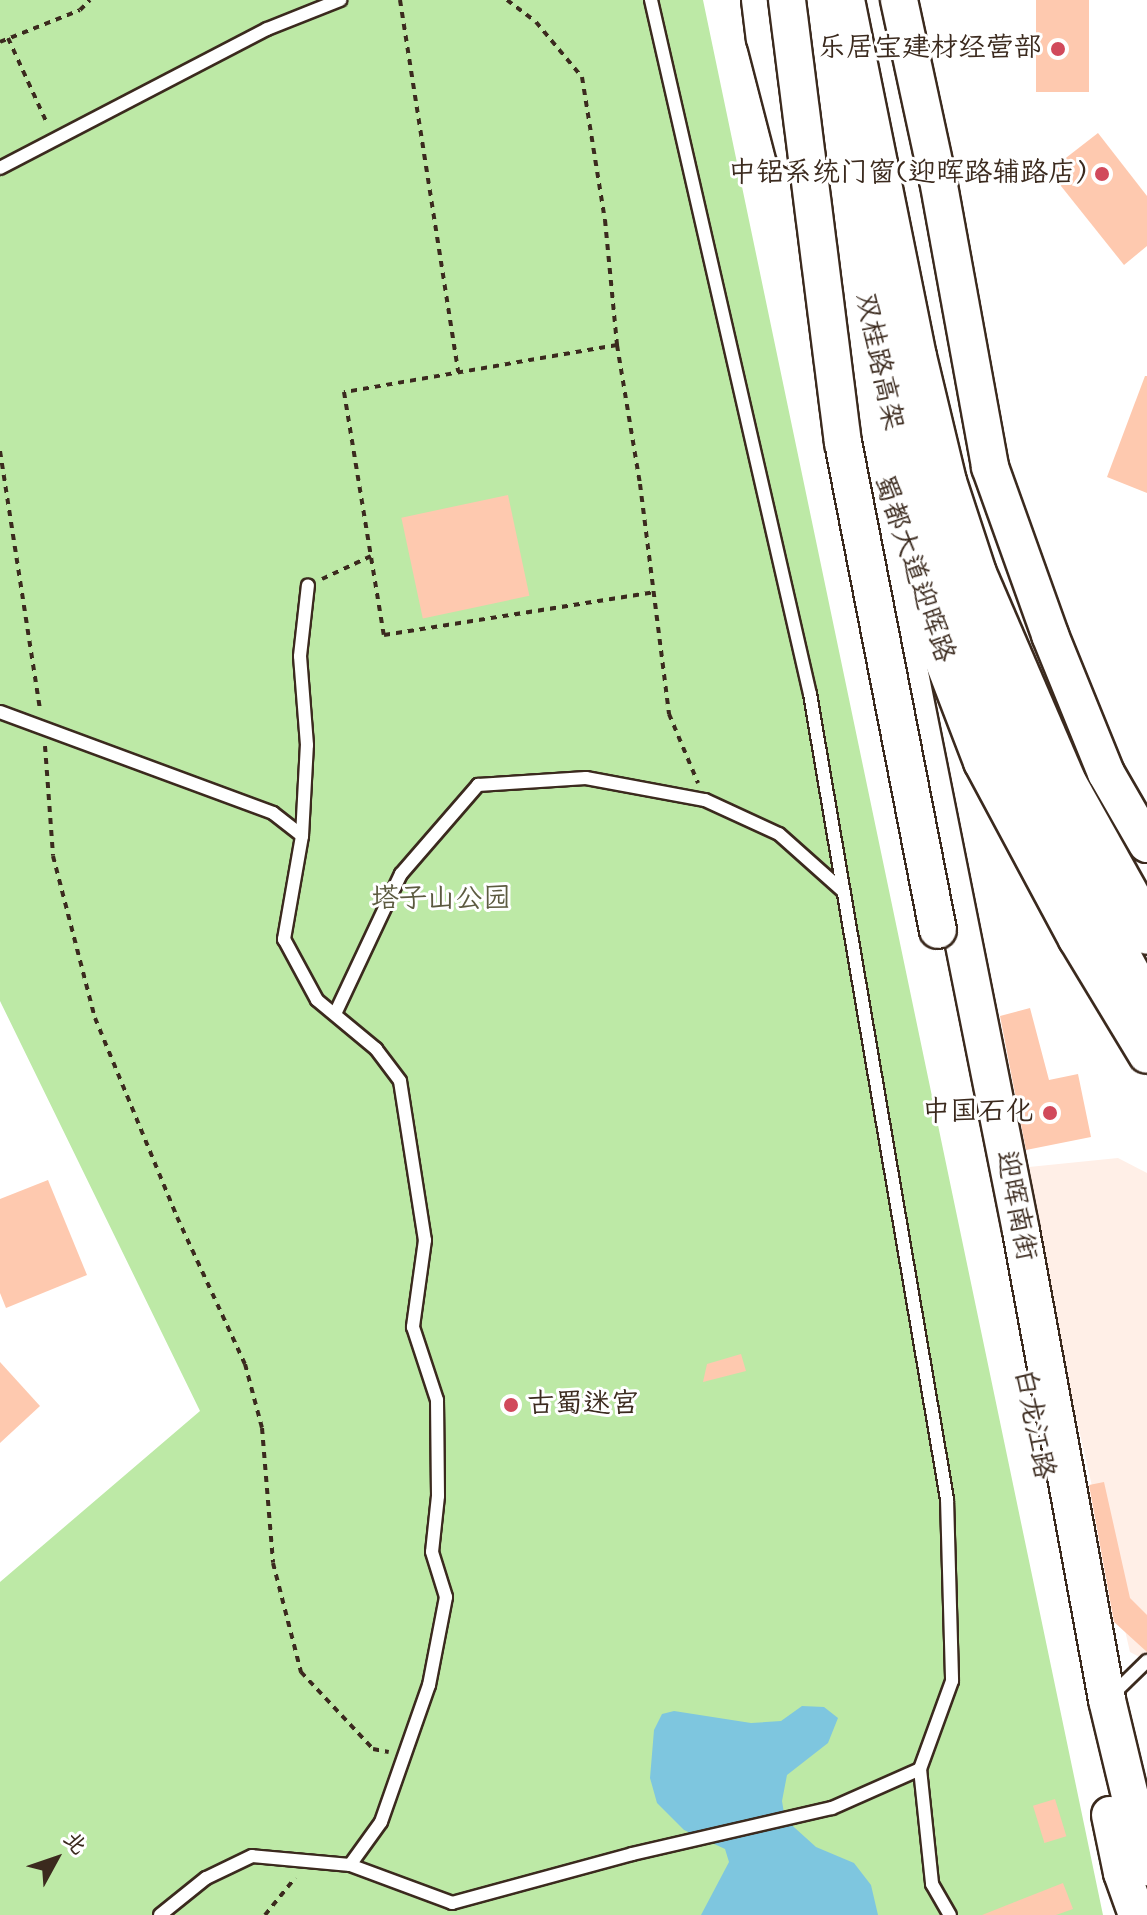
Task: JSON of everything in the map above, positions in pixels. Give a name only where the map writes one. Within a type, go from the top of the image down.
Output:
[{"type":"highway","name":"双桂路高架","points":[[807,0],[864,301],[914,511],[939,585],[1049,792]]},
{"type":"highway","name":"双桂路高架","points":[[842,0],[914,357],[944,482],[1049,792]]},
{"type":"highway","points":[[1049,792],[1147,932]]},
{"type":"highway","points":[[1049,792],[1147,1010]]},
{"type":"street","name":"蜀都大道迎晖路","points":[[760,0],[765,38],[898,543],[982,762],[1077,939],[1147,1055]]},
{"type":"street","name":"白龙江路","points":[[787,0],[843,442],[1083,1685],[1122,1873],[1137,1915]]},
{"type":"street","points":[[899,0],[938,180],[990,467],[1050,635],[1106,773],[1147,844]]},
{"type":"street","name":"迎晖南街","points":[[898,543],[896,603],[1021,1231],[1107,1700],[1147,1867]]},
{"type":"lane","points":[[0,168],[53,137],[267,29],[340,0]]},
{"type":"lane","points":[[651,0],[810,694],[947,1499],[952,1681],[920,1769],[932,1884],[950,1915]]},
{"type":"lane","points":[[308,585],[300,656],[307,745],[302,836],[284,939],[317,1000],[376,1049],[400,1081],[425,1240],[413,1327],[437,1400],[438,1496],[432,1552],[446,1597],[429,1685],[381,1822],[350,1865]]},
{"type":"lane","points":[[0,712],[273,813],[302,836]]},
{"type":"lane","points":[[335,1014],[401,874],[478,785],[586,778],[705,800],[779,834],[843,891]]},
{"type":"lane","points":[[1107,1700],[1147,1661]]},
{"type":"lane","points":[[160,1915],[206,1878],[252,1856],[350,1865],[452,1903],[632,1854],[832,1808],[920,1769]]},
{"type":"path","points":[[0,42],[80,10],[90,0]]},
{"type":"path","points":[[400,0],[458,372]]},
{"type":"path","points":[[507,0],[536,22],[582,77],[605,220],[617,345],[669,714],[705,800]]},
{"type":"path","points":[[8,38],[53,137]]},
{"type":"path","points":[[617,345],[344,392],[384,635],[654,592]]},
{"type":"path","points":[[0,451],[43,728],[53,856],[95,1018],[177,1217],[245,1364],[262,1428],[273,1563],[301,1672],[373,1749],[403,1754]]},
{"type":"path","points":[[0,498],[7,497]]},
{"type":"path","points":[[308,585],[371,556]]},
{"type":"path","points":[[265,1915],[309,1860]]},
{"type":"shaded area","points":[[1118,1158],[1147,1173],[1147,1661],[1130,1652],[1019,1168]]},
{"type":"green space","name":"塔子山公园","points":[[0,0],[703,0],[1103,1915],[0,1915],[0,1582],[200,1411],[0,1001]]},
{"type":"water","points":[[802,1706],[824,1707],[838,1718],[828,1743],[787,1775],[782,1801],[785,1819],[816,1847],[854,1863],[871,1885],[878,1915],[701,1915],[729,1862],[725,1849],[684,1830],[657,1803],[650,1778],[654,1730],[662,1714],[674,1711],[751,1723],[781,1721]]},
{"type":"building","points":[[1036,0],[1089,0],[1089,92],[1036,92]]},
{"type":"building","points":[[1098,133],[1147,196],[1147,246],[1124,265],[1049,171]]},
{"type":"building","points":[[1147,376],[1147,493],[1107,477]]},
{"type":"building","points":[[508,495],[529,596],[423,618],[401,518]]},
{"type":"building","name":"中国石化","points":[[1030,1008],[1049,1080],[1078,1074],[1091,1137],[1026,1150],[1000,1016]]},
{"type":"building","points":[[48,1180],[87,1275],[6,1308],[0,1293],[0,1199]]},
{"type":"building","points":[[741,1354],[746,1371],[703,1382],[707,1364]]},
{"type":"building","points":[[0,1362],[40,1406],[0,1443]]},
{"type":"building","points":[[1104,1482],[1130,1598],[1147,1615],[1147,1652],[1114,1622],[1089,1485]]},
{"type":"building","points":[[1055,1799],[1066,1836],[1044,1843],[1033,1806]]},
{"type":"building","points":[[1063,1883],[1073,1909],[1056,1915],[982,1915]]},
{"type":"place","name":"乐居宝建材经营部","points":[[1058,49]]},
{"type":"place","name":"中铝系统门窗(迎晖路辅路店)","points":[[1102,174]]},
{"type":"place","name":"中国石化","points":[[1050,1113]]},
{"type":"place","name":"古蜀迷宫","points":[[511,1405]]}]
